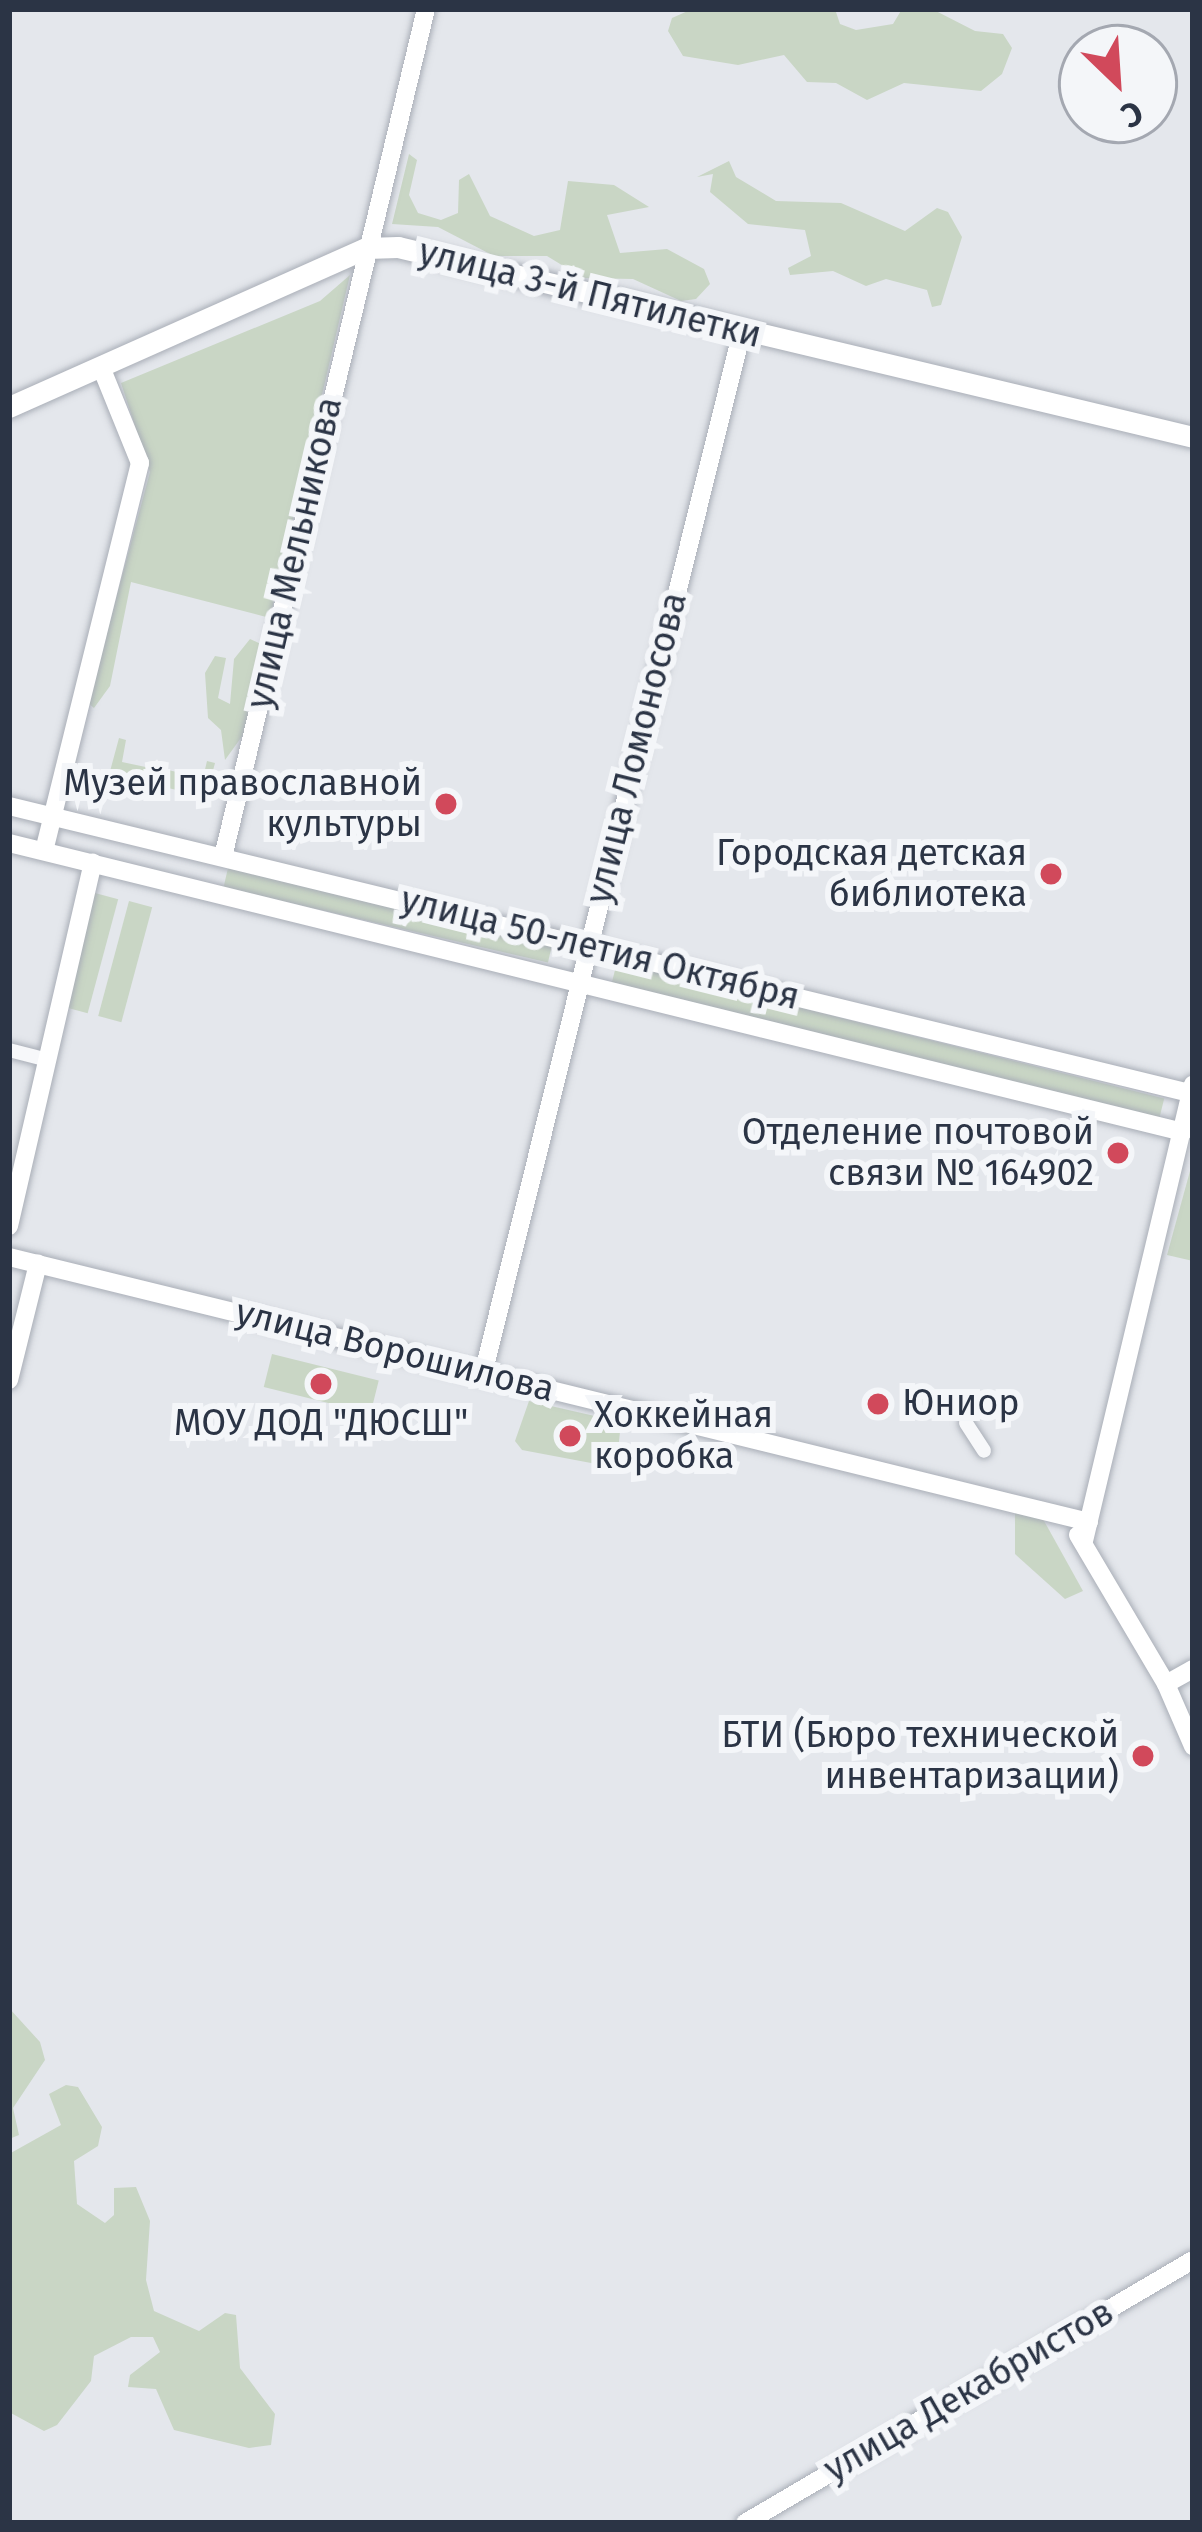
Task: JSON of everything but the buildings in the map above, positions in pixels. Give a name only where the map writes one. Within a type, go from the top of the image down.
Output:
[{"type":"main road","name":"улица Мельникова","points":[[223,857],[426,9]]},
{"type":"main road","name":"улица 3-й Пятилетки","points":[[9,407],[366,248],[398,247],[1192,435]]},
{"type":"main road","name":"улица Ломоносова","points":[[484,1374],[742,331]]},
{"type":"main road","points":[[44,851],[140,463],[100,367]]},
{"type":"main road","name":"улица 50-летия Октября","points":[[9,806],[1192,1089]]},
{"type":"main road","name":"улица 50-летия Октября","points":[[9,843],[1183,1132]]},
{"type":"main road","points":[[9,1226],[93,863]]},
{"type":"main road","points":[[1086,1532],[1192,1089]]},
{"type":"main road","name":"улица Ворошилова","points":[[9,1257],[1061,1515],[1086,1532],[1193,1746]]},
{"type":"main road","points":[[9,1380],[38,1264]]},
{"type":"main road","points":[[1166,1684],[1193,1669]]},
{"type":"main road","name":"улица Декабристов","points":[[745,2523],[1193,2260]]},
{"type":"street","points":[[9,1050],[48,1060]]},
{"type":"street","points":[[966,1423],[984,1450]]},
{"type":"green space","points":[[835,9],[840,24],[856,30],[893,24],[902,9],[932,9],[975,31],[1003,34],[1012,48],[1002,74],[981,91],[904,83],[867,100],[836,83],[807,82],[784,55],[738,65],[683,56],[668,31],[672,18],[690,10]]},
{"type":"green space","points":[[409,154],[417,160],[409,195],[418,213],[441,220],[458,213],[459,180],[469,174],[490,216],[534,236],[560,230],[568,181],[614,185],[649,207],[607,215],[620,253],[667,249],[704,269],[710,284],[696,299],[681,301],[633,279],[583,278],[547,256],[494,256],[438,227],[392,224]]},
{"type":"green space","points":[[729,161],[736,177],[776,201],[841,203],[905,231],[937,208],[948,212],[962,237],[941,305],[932,307],[927,290],[886,279],[866,286],[833,271],[790,275],[788,268],[811,256],[805,230],[748,224],[710,192],[713,174],[697,177]]},
{"type":"green space","points":[[350,275],[270,618],[131,582],[110,686],[94,708],[88,703],[150,472],[121,383],[320,301]]},
{"type":"green space","points":[[250,639],[265,646],[251,724],[225,760],[221,730],[208,718],[205,673],[215,656],[226,658],[218,698],[230,704],[234,659]]},
{"type":"green space","points":[[119,738],[126,740],[122,762],[155,769],[151,784],[109,775]]},
{"type":"green space","points":[[207,761],[215,763],[206,797],[164,787],[168,770],[203,778]]},
{"type":"green space","points":[[228,868],[552,943],[548,962],[224,887]]},
{"type":"green space","points":[[95,893],[118,899],[88,1013],[64,1007]]},
{"type":"green space","points":[[129,901],[152,907],[121,1022],[98,1016]]},
{"type":"green space","points":[[617,962],[1164,1098],[1159,1120],[612,983]]},
{"type":"green space","points":[[1193,1160],[1193,1261],[1167,1255]]},
{"type":"green space","name":"МОУ ДОД \"ДЮСШ\"","points":[[272,1354],[379,1381],[371,1414],[264,1387]]},
{"type":"green space","name":"Хоккейная коробка","points":[[529,1401],[621,1422],[617,1461],[607,1466],[522,1450],[515,1441]]},
{"type":"green space","points":[[1015,1512],[1043,1519],[1083,1591],[1065,1599],[1015,1554]]},
{"type":"green space","points":[[9,2008],[40,2042],[45,2060],[13,2108],[19,2135],[9,2139]]},
{"type":"green space","points":[[66,2085],[78,2087],[102,2127],[98,2146],[74,2161],[77,2204],[105,2223],[114,2215],[114,2188],[136,2187],[150,2221],[146,2280],[154,2311],[199,2331],[225,2313],[236,2315],[240,2368],[275,2414],[271,2445],[249,2448],[174,2430],[156,2389],[128,2387],[130,2375],[160,2352],[153,2337],[131,2337],[94,2356],[91,2381],[57,2425],[44,2431],[9,2412],[9,2154],[61,2125],[49,2094]]},
{"type":"place","name":"Музей православной культуры","points":[[446,804]]},
{"type":"place","name":"Городская детская библиотека","points":[[1051,874]]},
{"type":"place","name":"Отделение почтовой связи № 164902","points":[[1118,1153]]},
{"type":"place","name":"МОУ ДОД \"ДЮСШ\"","points":[[321,1384]]},
{"type":"place","name":"Юниор","points":[[878,1404]]},
{"type":"place","name":"Хоккейная коробка","points":[[570,1436]]},
{"type":"place","name":"БТИ (Бюро технической инвентаризации)","points":[[1143,1756]]}]
